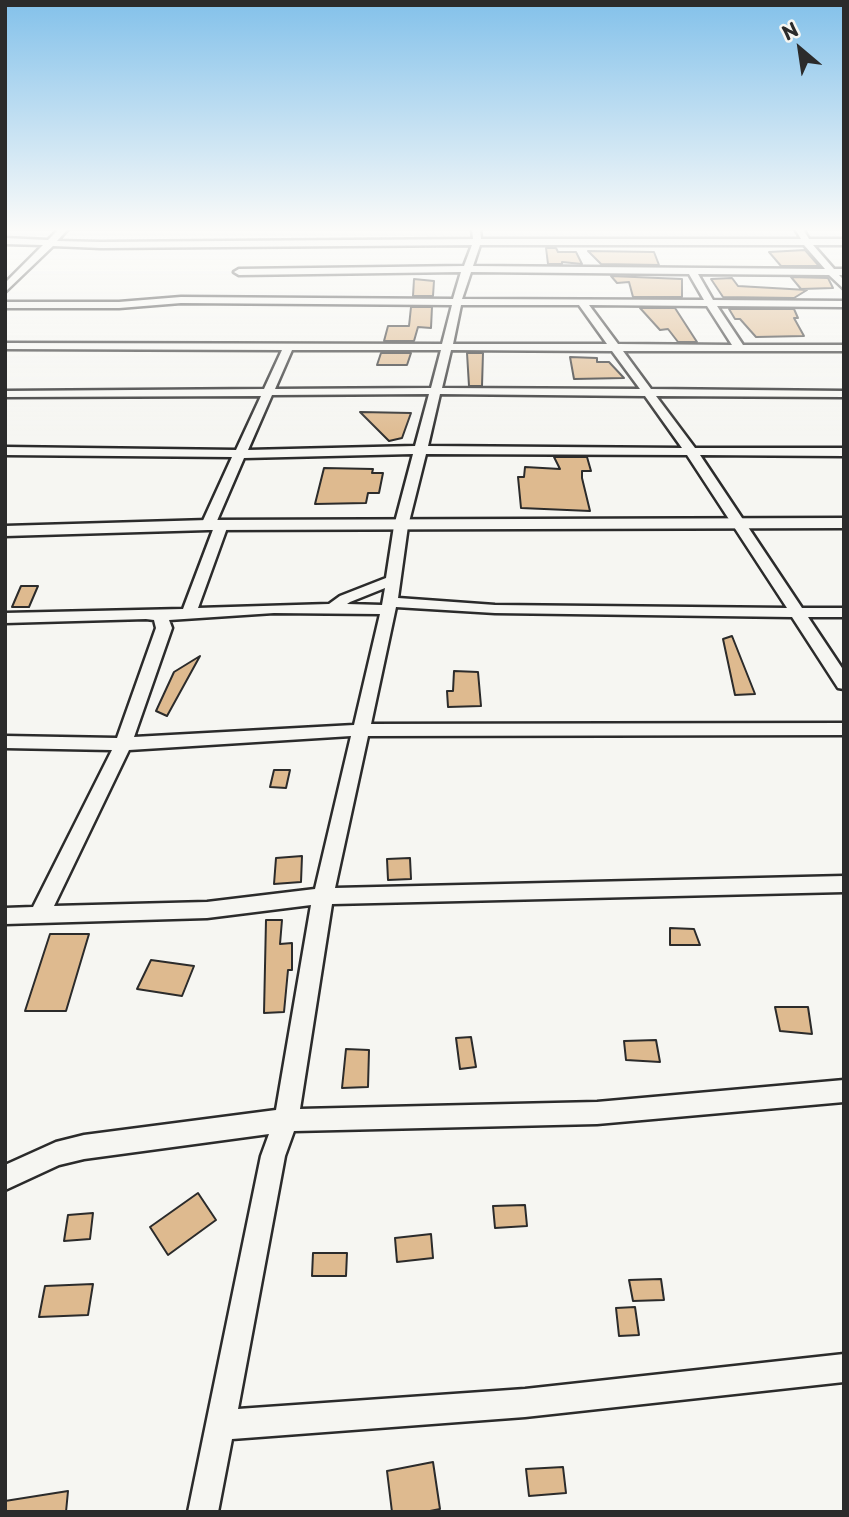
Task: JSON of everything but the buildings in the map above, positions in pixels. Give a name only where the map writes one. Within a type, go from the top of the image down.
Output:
[{"type":"street","points":[[5,305],[119,305],[181,300],[456,304],[844,304]]},
{"type":"street","points":[[203,1512],[273,1156],[286,1120],[323,896],[391,597],[401,526],[457,300]]},
{"type":"street","points":[[708,300],[739,347]]},
{"type":"street","points":[[583,304],[646,394],[691,451],[844,684]]},
{"type":"street","points":[[189,612],[215,525],[241,454],[270,394],[289,345]]},
{"type":"street","points":[[5,346],[844,348]]},
{"type":"street","points":[[5,394],[435,391],[844,394]]},
{"type":"street","points":[[5,452],[844,452]]},
{"type":"street","points":[[5,531],[215,525],[844,523]]},
{"type":"street","points":[[5,618],[146,614],[160,616],[189,612],[333,608],[391,597]]},
{"type":"street","points":[[333,608],[345,599],[391,597],[495,609],[844,613]]},
{"type":"street","points":[[40,914],[123,744],[164,628],[160,616]]},
{"type":"street","points":[[5,741],[123,744],[362,730],[844,729]]},
{"type":"street","points":[[5,916],[207,910],[323,896],[844,884]]},
{"type":"street","points":[[5,1178],[56,1154],[83,1147],[286,1120],[597,1113],[844,1091]]},
{"type":"street","points":[[221,1425],[525,1403],[844,1368]]}]
